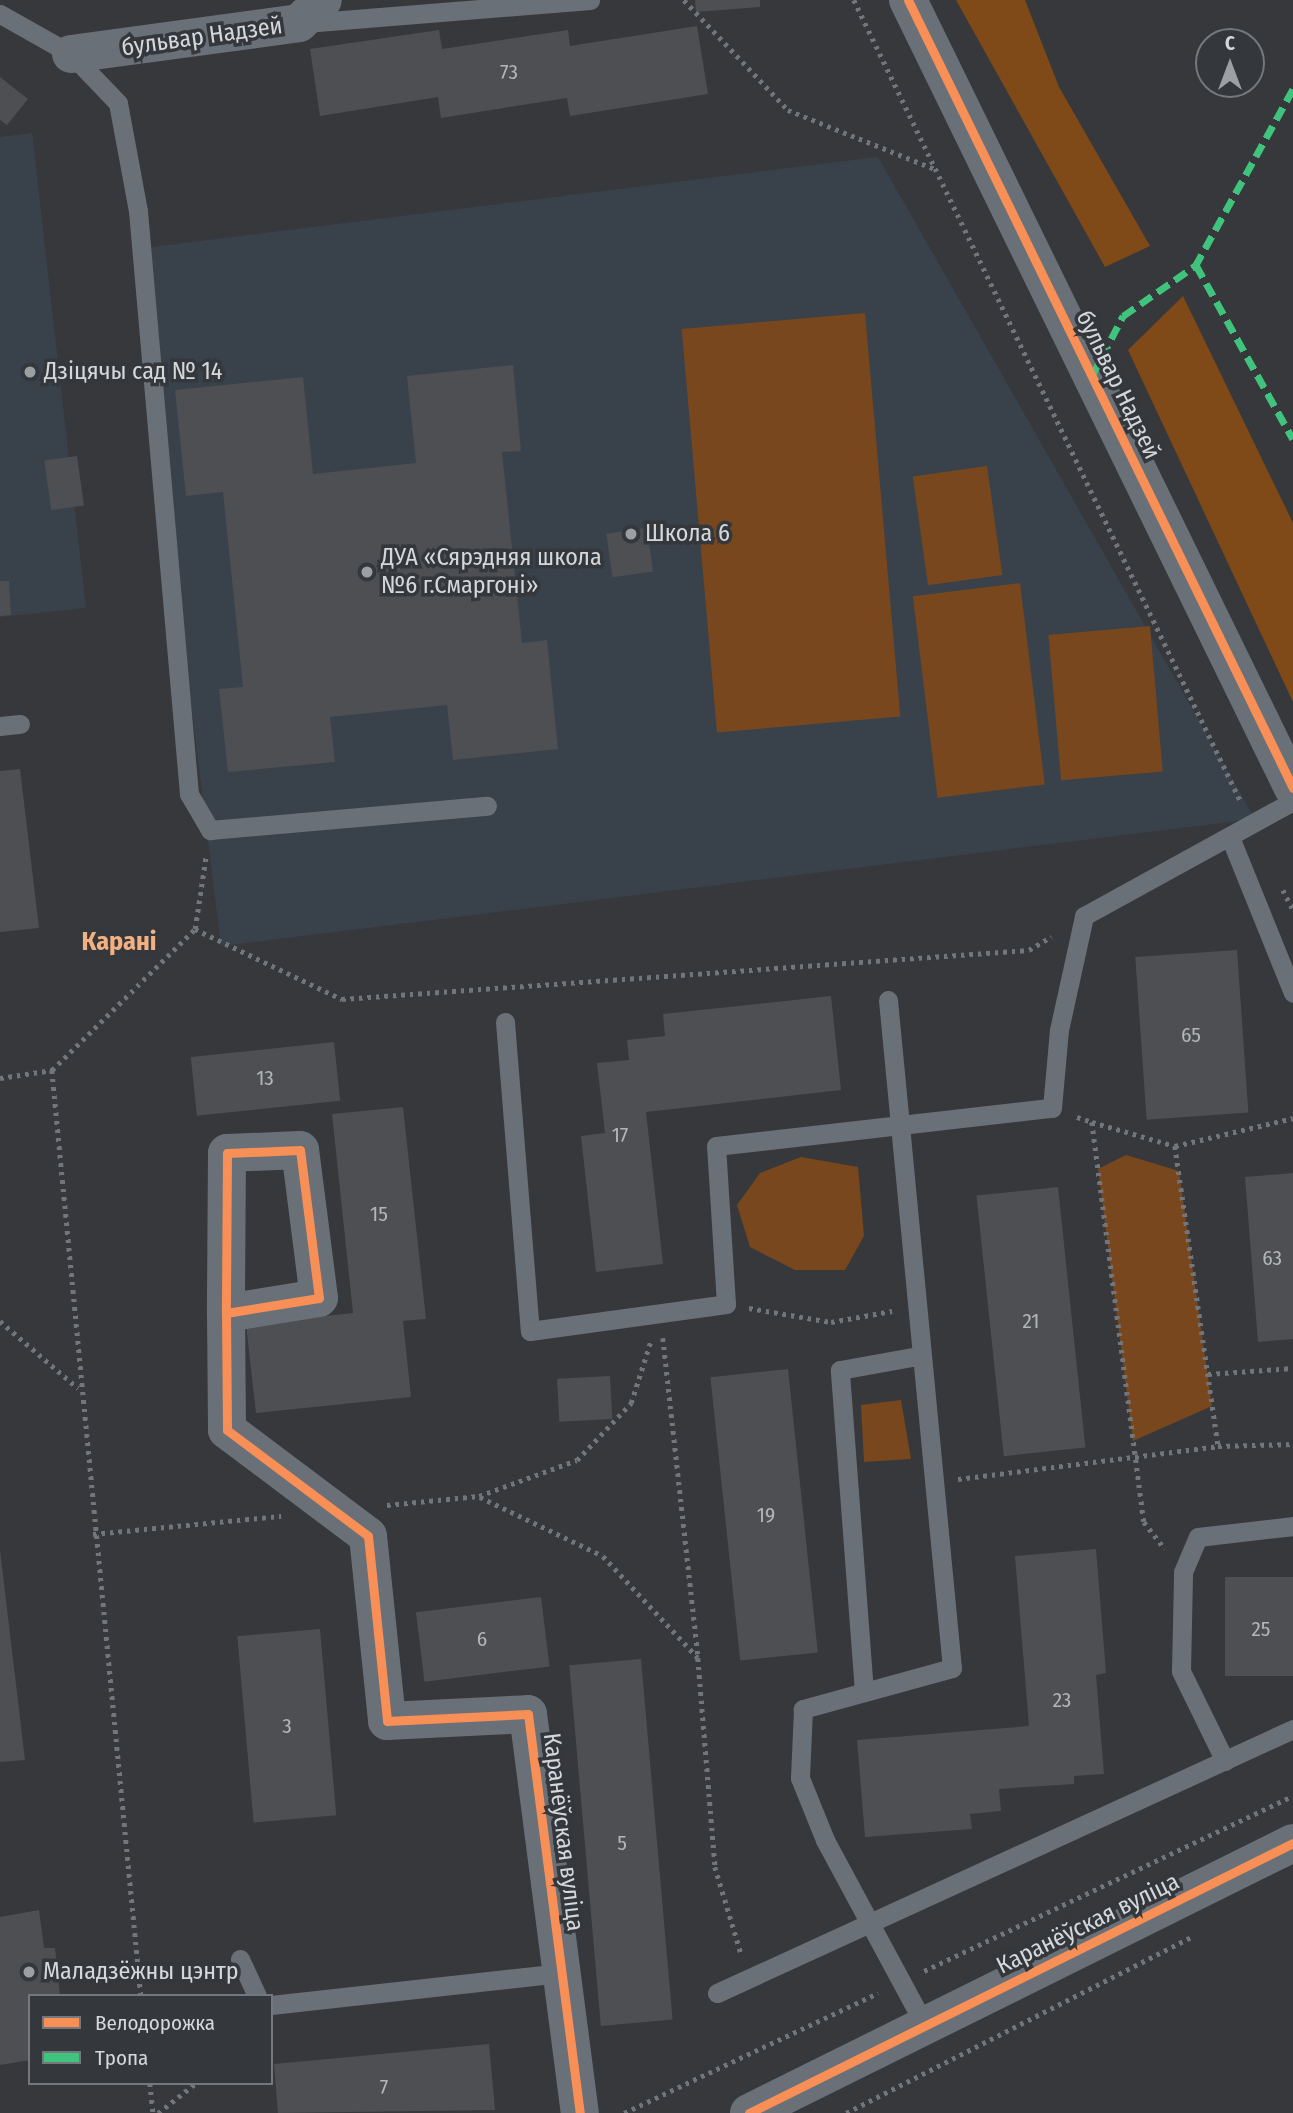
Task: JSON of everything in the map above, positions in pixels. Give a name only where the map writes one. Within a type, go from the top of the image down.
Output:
[{"type":"street","name":"бульвар Надзей","points":[[908,0],[1293,788]]},
{"type":"street","name":"бульвар Надзей","points":[[71,54],[311,12]]},
{"type":"street","name":"Каранёўская вуліца","points":[[226,1313],[227,1430],[368,1536],[387,1721],[528,1714],[580,2113]]},
{"type":"street","name":"Каранёўская вуліца","points":[[749,2113],[1293,1843]]},
{"type":"lane","points":[[311,12],[590,0]]},
{"type":"lane","points":[[0,13],[71,54],[118,103],[138,211],[189,794],[210,830],[487,806]]},
{"type":"lane","points":[[0,726],[20,723]]},
{"type":"lane","points":[[505,1022],[530,1331],[726,1304],[716,1146],[899,1128],[1052,1108],[1059,1030],[1084,916],[1293,801]]},
{"type":"lane","points":[[1230,837],[1293,993]]},
{"type":"lane","points":[[888,1000],[918,1356],[952,1668],[803,1709],[800,1778],[869,1927],[925,2026]]},
{"type":"lane","points":[[864,1692],[840,1370],[918,1356]]},
{"type":"lane","points":[[1225,1761],[1181,1671],[1183,1572],[1198,1537],[1293,1526]]},
{"type":"lane","points":[[717,1993],[869,1927],[1293,1729]]},
{"type":"lane","points":[[240,1959],[256,1994]]},
{"type":"lane","points":[[273,2005],[562,1973]]},
{"type":"path","points":[[684,0],[788,110],[935,169]]},
{"type":"path","points":[[854,0],[1252,824]]},
{"type":"path","points":[[0,1078],[52,1070],[195,929],[210,830]]},
{"type":"path","points":[[1281,886],[1293,910]]},
{"type":"path","points":[[195,929],[342,999],[1029,950],[1084,916]]},
{"type":"path","points":[[52,1070],[78,1388],[141,1994]]},
{"type":"path","points":[[1052,1108],[1175,1146],[1293,1118]]},
{"type":"path","points":[[1091,1122],[1144,1522],[1183,1572]]},
{"type":"path","points":[[1175,1146],[1218,1446]]},
{"type":"path","points":[[726,1304],[831,1322],[914,1307]]},
{"type":"path","points":[[93,1534],[479,1496],[577,1460],[631,1403],[659,1313]]},
{"type":"path","points":[[659,1313],[698,1658],[715,1867],[749,1980]]},
{"type":"path","points":[[0,1321],[78,1388]]},
{"type":"path","points":[[1208,1374],[1293,1368]]},
{"type":"path","points":[[932,1482],[1218,1446],[1293,1444]]},
{"type":"path","points":[[479,1496],[603,1556],[698,1658]]},
{"type":"path","points":[[624,2113],[1293,1796]]},
{"type":"path","points":[[846,2113],[1206,1930]]},
{"type":"path","points":[[150,2085],[156,2113],[193,2085]]},
{"type":"shaded area","points":[[956,0],[1025,0],[1059,87],[1150,246],[1105,267]]},
{"type":"shaded area","name":"Дзіцячы сад № 14","points":[[32,133],[86,608],[0,617],[0,137]]},
{"type":"shaded area","name":"Школа 6","points":[[878,157],[1255,819],[221,946],[135,249]]},
{"type":"shaded area","points":[[1183,296],[1293,523],[1293,702],[1128,350]]},
{"type":"shaded area","points":[[865,313],[900,716],[717,732],[682,329]]},
{"type":"shaded area","points":[[987,466],[1002,575],[928,585],[913,476]]},
{"type":"shaded area","points":[[1020,583],[1045,784],[938,798],[913,596]]},
{"type":"shaded area","points":[[1150,626],[1163,771],[1061,780],[1048,635]]},
{"type":"shaded area","points":[[1126,1155],[1179,1171],[1212,1406],[1133,1441],[1098,1169]]},
{"type":"shaded area","points":[[801,1157],[858,1167],[864,1236],[845,1270],[795,1270],[750,1247],[737,1205],[760,1173]]},
{"type":"shaded area","points":[[901,1400],[911,1459],[864,1462],[861,1405]]},
{"type":"building","points":[[695,0],[760,0],[760,7],[696,12]]},
{"type":"building","points":[[697,26],[708,94],[570,116],[567,98],[441,118],[438,97],[320,116],[310,49],[439,30],[442,49],[568,30],[570,46]]},
{"type":"building","points":[[0,77],[28,99],[7,125],[0,120]]},
{"type":"building","points":[[513,365],[521,451],[502,452],[522,643],[547,640],[558,749],[453,760],[447,705],[330,717],[335,762],[228,772],[219,689],[243,687],[223,492],[186,496],[175,390],[303,377],[313,474],[416,463],[407,376]]},
{"type":"building","points":[[77,456],[84,506],[51,510],[44,461]]},
{"type":"building","points":[[647,528],[653,572],[613,577],[606,534]]},
{"type":"building","points":[[0,581],[9,581],[11,615],[0,616]]},
{"type":"building","points":[[20,769],[39,928],[0,932],[0,771]]},
{"type":"building","points":[[1237,950],[1248,1113],[1147,1120],[1135,957]]},
{"type":"building","points":[[831,996],[841,1090],[646,1112],[663,1264],[596,1272],[581,1136],[605,1133],[597,1063],[629,1060],[627,1040],[665,1036],[663,1014]]},
{"type":"building","points":[[334,1042],[340,1101],[197,1116],[191,1057]]},
{"type":"building","points":[[403,1107],[426,1319],[403,1321],[411,1397],[256,1413],[246,1325],[353,1313],[332,1114]]},
{"type":"building","points":[[1293,1173],[1293,1339],[1258,1342],[1245,1177]]},
{"type":"building","points":[[1058,1187],[1085,1448],[1004,1456],[976,1196]]},
{"type":"building","points":[[788,1369],[818,1652],[740,1661],[710,1377]]},
{"type":"building","points":[[610,1376],[612,1419],[559,1422],[557,1379]]},
{"type":"building","points":[[1096,1549],[1106,1673],[1096,1675],[1104,1774],[1074,1776],[1074,1784],[999,1789],[1001,1811],[970,1814],[972,1829],[865,1837],[857,1740],[1029,1726],[1015,1556]]},
{"type":"building","points":[[0,1550],[25,1760],[0,1762]]},
{"type":"building","points":[[1225,1577],[1293,1577],[1293,1676],[1225,1676]]},
{"type":"building","points":[[541,1597],[550,1666],[424,1682],[416,1612]]},
{"type":"building","points":[[320,1629],[336,1815],[254,1823],[237,1636]]},
{"type":"building","points":[[641,1659],[673,2020],[601,2026],[569,1665]]},
{"type":"building","name":"Маладзёжны цэнтр","points":[[39,1910],[44,1948],[55,1948],[60,1994],[28,1994],[28,2060],[0,2065],[0,1917]]},
{"type":"building","points":[[489,2044],[495,2110],[278,2113],[274,2064]]},
{"type":"marked path","points":[[1293,89],[1196,265],[1293,439]]},
{"type":"marked path","points":[[1092,376],[1123,316],[1196,265]]},
{"type":"cycle path","points":[[908,0],[1293,788]]},
{"type":"cycle path","points":[[226,1313],[319,1298],[300,1150],[227,1153],[226,1313],[227,1430],[368,1536],[387,1721],[528,1714],[580,2113]]},
{"type":"cycle path","points":[[749,2113],[1293,1843]]},
{"type":"place","name":"Дзіцячы сад № 14","points":[[30,372]]},
{"type":"place","name":"Школа 6","points":[[631,534]]},
{"type":"place","name":"ДУА «Сярэдняя школа №6 г.Смаргоні»","points":[[367,572]]},
{"type":"place","name":"Маладзёжны цэнтр","points":[[29,1972]]},
{"type":"district","name":"Карані","points":[[119,942]]}]
